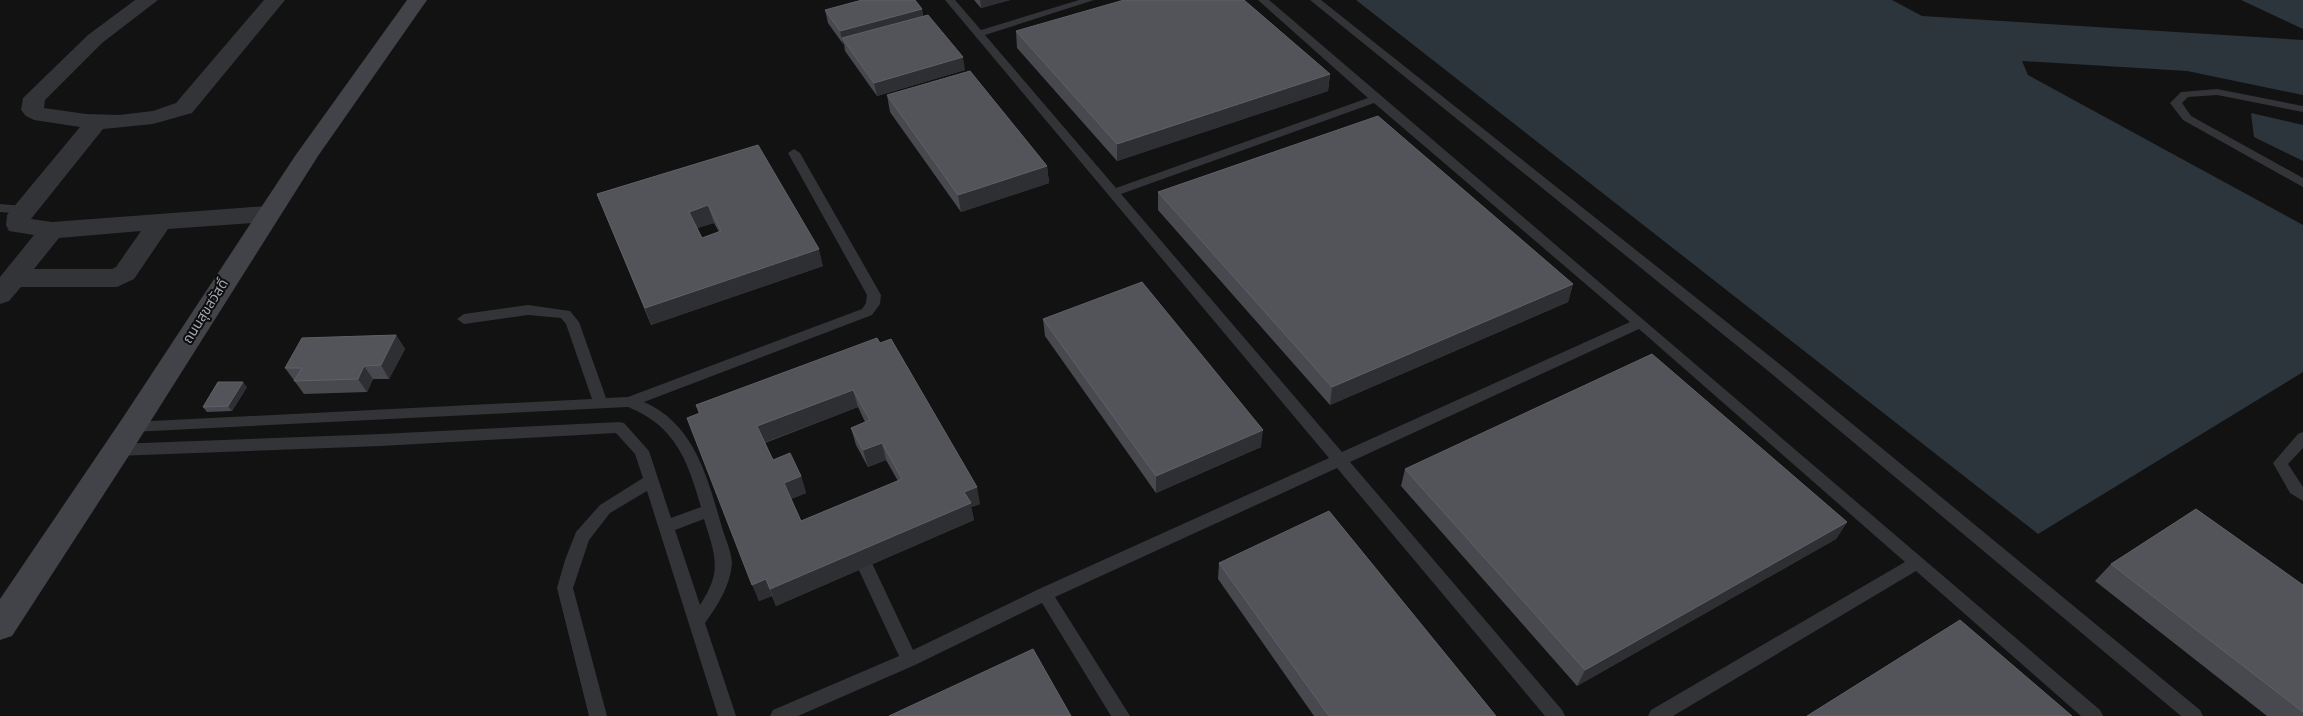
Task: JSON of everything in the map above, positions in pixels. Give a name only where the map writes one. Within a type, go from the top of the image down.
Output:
[{"type":"main road","name":"ถนนสุขสวัสดิ์","points":[[0,626],[132,427],[266,214],[363,71],[417,0]]},
{"type":"street","points":[[148,0],[95,40],[34,98],[32,110],[34,113],[73,121],[97,122],[168,114],[184,108],[275,0]]},
{"type":"street","points":[[97,122],[12,209],[19,215],[18,225],[52,230],[266,214]]},
{"type":"street","points":[[6,285],[118,278],[125,273],[170,222]]},
{"type":"street","points":[[6,285],[52,230]]},
{"type":"lane","points":[[950,0],[1556,716]]},
{"type":"lane","points":[[978,34],[1089,0]]},
{"type":"lane","points":[[1263,0],[2094,716]]},
{"type":"lane","points":[[1315,0],[1765,360],[2194,716]]},
{"type":"lane","points":[[2303,109],[2217,92],[2185,94],[2176,103],[2187,118],[2303,183]]},
{"type":"lane","points":[[1112,193],[1376,99]]},
{"type":"lane","points":[[132,427],[630,402],[867,312],[873,304],[874,295],[794,153]]},
{"type":"lane","points":[[464,319],[528,310],[565,314],[572,322],[601,403]]},
{"type":"lane","points":[[779,716],[909,660],[1045,594],[1337,459],[1640,323]]},
{"type":"lane","points":[[619,427],[630,402]]},
{"type":"lane","points":[[630,402],[648,408],[665,420],[691,455],[724,561],[724,577],[717,592],[697,622]]},
{"type":"lane","points":[[381,440],[392,414]]},
{"type":"lane","points":[[116,450],[381,440],[619,427],[642,451],[728,716]]},
{"type":"lane","points":[[2303,438],[2280,463],[2295,489],[2303,495]]},
{"type":"lane","points":[[598,716],[565,588],[582,537],[605,510],[651,481]]},
{"type":"lane","points":[[666,527],[708,511]]},
{"type":"lane","points":[[1657,716],[1916,563]]},
{"type":"lane","points":[[865,566],[909,660]]},
{"type":"lane","points":[[1045,594],[1120,716]]},
{"type":"shaded area","points":[[1356,0],[1892,0],[1922,16],[2303,40],[2303,95],[2187,71],[2022,61],[2028,75],[2303,225],[2303,372],[2038,534]]},
{"type":"shaded area","points":[[2241,0],[2303,0],[2303,29]]},
{"type":"shaded area","points":[[2251,113],[2303,125],[2303,161],[2254,137]]},
{"type":"building","points":[[862,0],[915,0],[922,9],[840,31],[825,10]]},
{"type":"building","points":[[1124,0],[1244,0],[1330,74],[1117,144],[1016,31]]},
{"type":"building","points":[[928,15],[963,57],[874,83],[842,38]]},
{"type":"building","points":[[970,71],[1047,166],[958,195],[887,95]]},
{"type":"building","points":[[1378,116],[1573,284],[1332,387],[1158,192]]},
{"type":"building","points":[[758,145],[819,249],[645,308],[597,194]],"holes":[[[708,205],[721,231],[702,238],[689,212]]]},
{"type":"building","points":[[1142,282],[1263,430],[1156,476],[1043,319]]},
{"type":"building","points":[[396,335],[381,365],[364,366],[358,379],[294,381],[302,368],[285,368],[302,338]]},
{"type":"building","points":[[877,338],[880,343],[891,339],[977,487],[964,492],[971,503],[770,589],[766,579],[752,585],[687,418],[700,413],[696,405]],"holes":[[[853,390],[870,420],[851,428],[863,450],[882,443],[902,479],[801,521],[784,483],[801,476],[790,453],[773,460],[757,426]]]},
{"type":"building","points":[[1652,354],[1847,522],[1585,670],[1405,469]]},
{"type":"building","points":[[218,382],[243,382],[228,406],[203,407]]},
{"type":"building","points":[[2196,509],[2303,585],[2303,712],[2111,564]]},
{"type":"building","points":[[1329,511],[1496,716],[1329,716],[1219,563]]},
{"type":"building","points":[[1960,620],[2072,716],[1807,716]]},
{"type":"building","points":[[1033,649],[1071,716],[889,716]]}]
